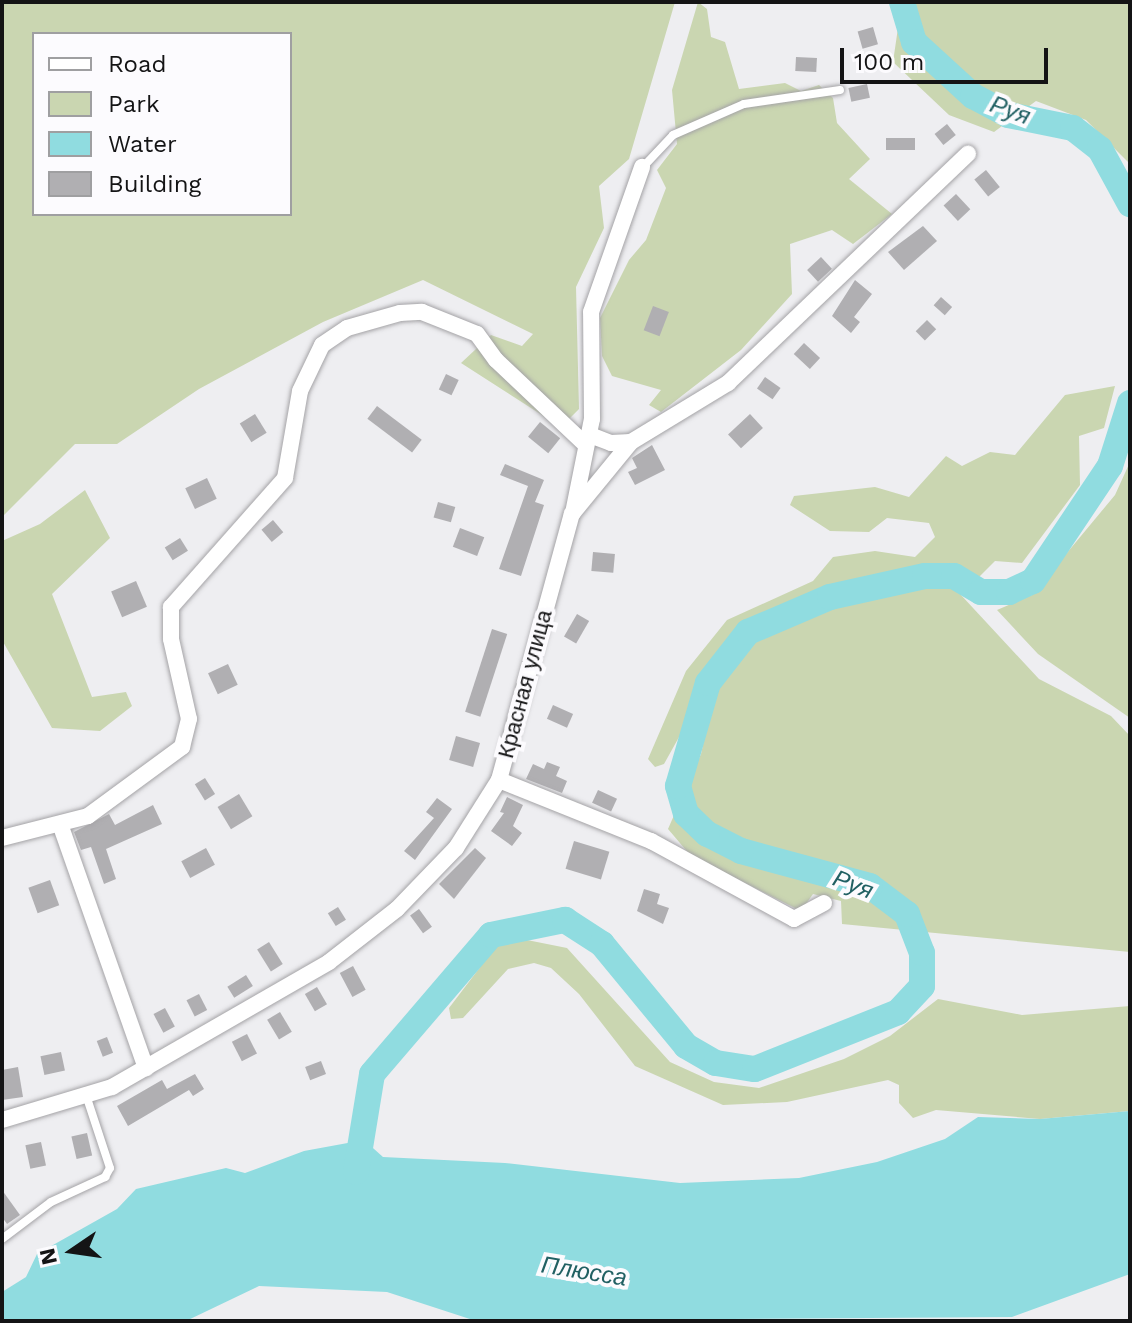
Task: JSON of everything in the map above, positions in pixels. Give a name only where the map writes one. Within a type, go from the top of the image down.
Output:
[{"type":"street","name":"Красная улица","points":[[2,1120],[87,1098],[146,1068],[329,962],[397,909],[456,848],[499,780],[572,514],[631,442],[728,383],[968,154]]},
{"type":"street","points":[[572,514],[588,440],[591,312],[642,167]]},
{"type":"street","points":[[2,838],[88,816],[182,747],[189,719],[171,639],[171,607],[285,478],[300,391],[322,345],[347,328],[400,313],[443,317],[477,334],[496,360],[588,440],[631,442]]},
{"type":"street","points":[[499,780],[651,841],[794,919],[824,903]]},
{"type":"street","points":[[60,824],[146,1068]]},
{"type":"lane","points":[[642,167],[673,135],[744,104],[840,90]]},
{"type":"lane","points":[[2,1239],[51,1202],[105,1177],[110,1168],[87,1098]]},
{"type":"green space","points":[[2,2],[675,2],[629,159],[599,186],[604,228],[576,287],[579,409],[570,418],[545,417],[461,363],[491,335],[522,346],[533,334],[423,280],[323,322],[199,389],[117,444],[75,444],[2,517]]},
{"type":"green space","points":[[698,2],[707,9],[711,37],[725,42],[739,89],[785,83],[801,91],[819,85],[833,98],[837,123],[870,159],[849,179],[892,214],[853,244],[832,230],[790,244],[792,294],[741,350],[661,412],[649,405],[661,390],[612,376],[602,356],[600,318],[629,260],[646,240],[666,188],[657,170],[677,144],[672,90]]},
{"type":"green space","points":[[889,2],[1130,2],[1130,164],[1086,120],[1036,101],[994,132],[949,115],[893,62],[899,21]]},
{"type":"green space","points":[[1115,386],[1104,428],[1079,436],[1080,485],[1022,563],[995,561],[961,595],[1039,679],[1111,716],[1130,736],[1130,952],[842,924],[841,901],[813,894],[801,911],[691,856],[668,829],[701,754],[712,703],[698,703],[664,764],[655,767],[648,759],[686,671],[727,620],[813,581],[833,557],[875,551],[915,557],[935,537],[929,523],[887,518],[869,532],[830,531],[790,505],[794,496],[875,487],[909,497],[946,456],[962,466],[990,452],[1015,455],[1065,395]]},
{"type":"green space","points":[[1130,462],[1130,718],[1038,654],[997,610],[1032,595],[1115,495]]},
{"type":"green space","points":[[85,490],[110,538],[52,594],[92,697],[126,692],[132,706],[100,731],[52,728],[2,640],[2,541],[40,524]]},
{"type":"green space","points":[[522,939],[567,948],[670,1062],[714,1082],[759,1088],[844,1059],[890,1036],[938,999],[1022,1015],[1130,1006],[1130,1111],[1040,1119],[936,1110],[913,1118],[899,1103],[899,1085],[888,1080],[787,1102],[723,1105],[635,1066],[579,994],[551,968],[534,963],[508,969],[463,1018],[451,1019],[449,1008],[497,945]]},
{"type":"water","name":"Плюсса","points":[[1130,1111],[1130,1274],[1012,1317],[476,1321],[387,1292],[259,1286],[186,1321],[2,1321],[2,1292],[26,1277],[37,1254],[117,1209],[136,1189],[226,1168],[245,1173],[304,1151],[364,1140],[383,1157],[505,1163],[680,1183],[799,1178],[877,1162],[945,1139],[978,1117],[1040,1119]]},
{"type":"building","points":[[873,27],[878,44],[863,49],[858,31]]},
{"type":"building","points":[[796,57],[817,58],[816,72],[795,71]]},
{"type":"building","points":[[867,84],[870,98],[851,102],[848,88]]},
{"type":"building","points":[[947,124],[956,135],[943,145],[935,134]]},
{"type":"building","points":[[886,138],[915,138],[915,150],[886,150]]},
{"type":"building","points":[[986,170],[1000,187],[988,197],[974,179]]},
{"type":"building","points":[[956,194],[970,209],[958,221],[944,206]]},
{"type":"building","points":[[923,226],[937,241],[904,270],[888,252]]},
{"type":"building","points":[[821,257],[832,269],[818,282],[807,270]]},
{"type":"building","points":[[855,280],[872,294],[854,317],[860,322],[851,333],[832,316]]},
{"type":"building","points":[[941,297],[952,307],[945,315],[934,305]]},
{"type":"building","points":[[653,306],[669,312],[660,336],[644,330]]},
{"type":"building","points":[[927,320],[936,329],[925,341],[916,331]]},
{"type":"building","points":[[804,343],[820,358],[810,369],[794,354]]},
{"type":"building","points":[[446,374],[459,380],[452,395],[439,389]]},
{"type":"building","points":[[765,377],[781,388],[773,399],[757,388]]},
{"type":"building","points":[[377,406],[422,440],[412,452],[367,419]]},
{"type":"building","points":[[255,414],[267,433],[251,442],[240,424]]},
{"type":"building","points":[[750,414],[763,428],[741,448],[728,434]]},
{"type":"building","points":[[540,422],[560,438],[548,453],[528,437]]},
{"type":"building","points":[[652,445],[665,470],[635,485],[628,472],[637,468],[632,458]]},
{"type":"building","points":[[505,464],[544,480],[535,502],[544,505],[521,576],[499,569],[528,486],[500,475]]},
{"type":"building","points":[[207,478],[217,499],[195,509],[185,488]]},
{"type":"building","points":[[438,502],[455,507],[451,522],[434,517]]},
{"type":"building","points":[[273,520],[283,532],[272,542],[262,530]]},
{"type":"building","points":[[460,528],[484,537],[477,556],[453,547]]},
{"type":"building","points":[[180,538],[188,551],[173,560],[165,548]]},
{"type":"building","points":[[593,552],[615,554],[613,573],[591,571]]},
{"type":"building","points":[[136,581],[147,607],[122,617],[111,592]]},
{"type":"building","points":[[577,614],[589,621],[576,644],[564,637]]},
{"type":"building","points":[[492,629],[507,634],[480,717],[465,712]]},
{"type":"building","points":[[228,664],[238,685],[218,694],[208,673]]},
{"type":"building","points":[[553,705],[573,714],[567,728],[547,719]]},
{"type":"building","points":[[456,736],[480,743],[473,767],[449,760]]},
{"type":"building","points":[[547,762],[560,767],[556,776],[567,781],[562,793],[526,779],[533,764],[544,769]]},
{"type":"building","points":[[205,778],[215,794],[205,800],[195,784]]},
{"type":"building","points":[[598,790],[617,799],[611,812],[592,803]]},
{"type":"building","points":[[239,794],[252,816],[231,829],[218,807]]},
{"type":"building","points":[[507,797],[523,805],[513,826],[522,833],[512,846],[491,831],[504,813],[500,812]]},
{"type":"building","points":[[437,798],[452,809],[415,860],[404,851],[434,818],[426,812]]},
{"type":"building","points":[[153,805],[162,824],[106,849],[116,879],[104,884],[91,847],[81,850],[74,832],[109,814],[115,825]]},
{"type":"building","points":[[574,841],[609,852],[601,880],[566,869]]},
{"type":"building","points":[[206,848],[215,865],[190,878],[181,861]]},
{"type":"building","points":[[475,848],[486,858],[454,899],[439,884]]},
{"type":"building","points":[[50,880],[59,905],[38,913],[28,888]]},
{"type":"building","points":[[644,889],[660,894],[657,904],[669,908],[663,924],[637,911]]},
{"type":"building","points":[[338,907],[346,920],[336,926],[328,913]]},
{"type":"building","points":[[419,909],[432,927],[423,933],[410,915]]},
{"type":"building","points":[[269,942],[283,964],[271,971],[257,949]]},
{"type":"building","points":[[353,966],[366,990],[352,997],[340,973]]},
{"type":"building","points":[[246,975],[253,986],[234,998],[227,987]]},
{"type":"building","points":[[317,987],[327,1004],[315,1011],[305,994]]},
{"type":"building","points":[[199,994],[207,1010],[195,1016],[187,1000]]},
{"type":"building","points":[[165,1008],[175,1027],[163,1033],[154,1014]]},
{"type":"building","points":[[280,1012],[292,1032],[279,1039],[267,1020]]},
{"type":"building","points":[[247,1034],[257,1054],[242,1061],[232,1042]]},
{"type":"building","points":[[107,1037],[113,1053],[103,1057],[97,1041]]},
{"type":"building","points":[[61,1052],[65,1071],[44,1075],[40,1056]]},
{"type":"building","points":[[321,1061],[326,1074],[310,1080],[305,1067]]},
{"type":"building","points":[[18,1067],[23,1097],[2,1100],[2,1070]]},
{"type":"building","points":[[195,1074],[204,1089],[193,1096],[189,1090],[128,1126],[117,1106],[162,1080],[167,1089]]},
{"type":"building","points":[[87,1133],[92,1155],[77,1159],[71,1137]]},
{"type":"building","points":[[41,1142],[46,1165],[30,1169],[25,1145]]},
{"type":"building","points":[[2,1190],[20,1215],[7,1224],[2,1217]]},
{"type":"waterway","name":"Руя","points":[[902,2],[914,42],[973,96],[1008,115],[1073,128],[1100,149],[1130,204]]},
{"type":"waterway","name":"Руя","points":[[356,1172],[372,1074],[491,935],[565,920],[602,944],[686,1046],[716,1063],[755,1069],[898,1012],[922,986],[922,953],[907,914],[870,886],[741,851],[707,834],[686,814],[678,786],[708,683],[748,632],[830,597],[925,576],[954,576],[981,592],[1009,592],[1033,581],[1110,466],[1130,403]]}]
